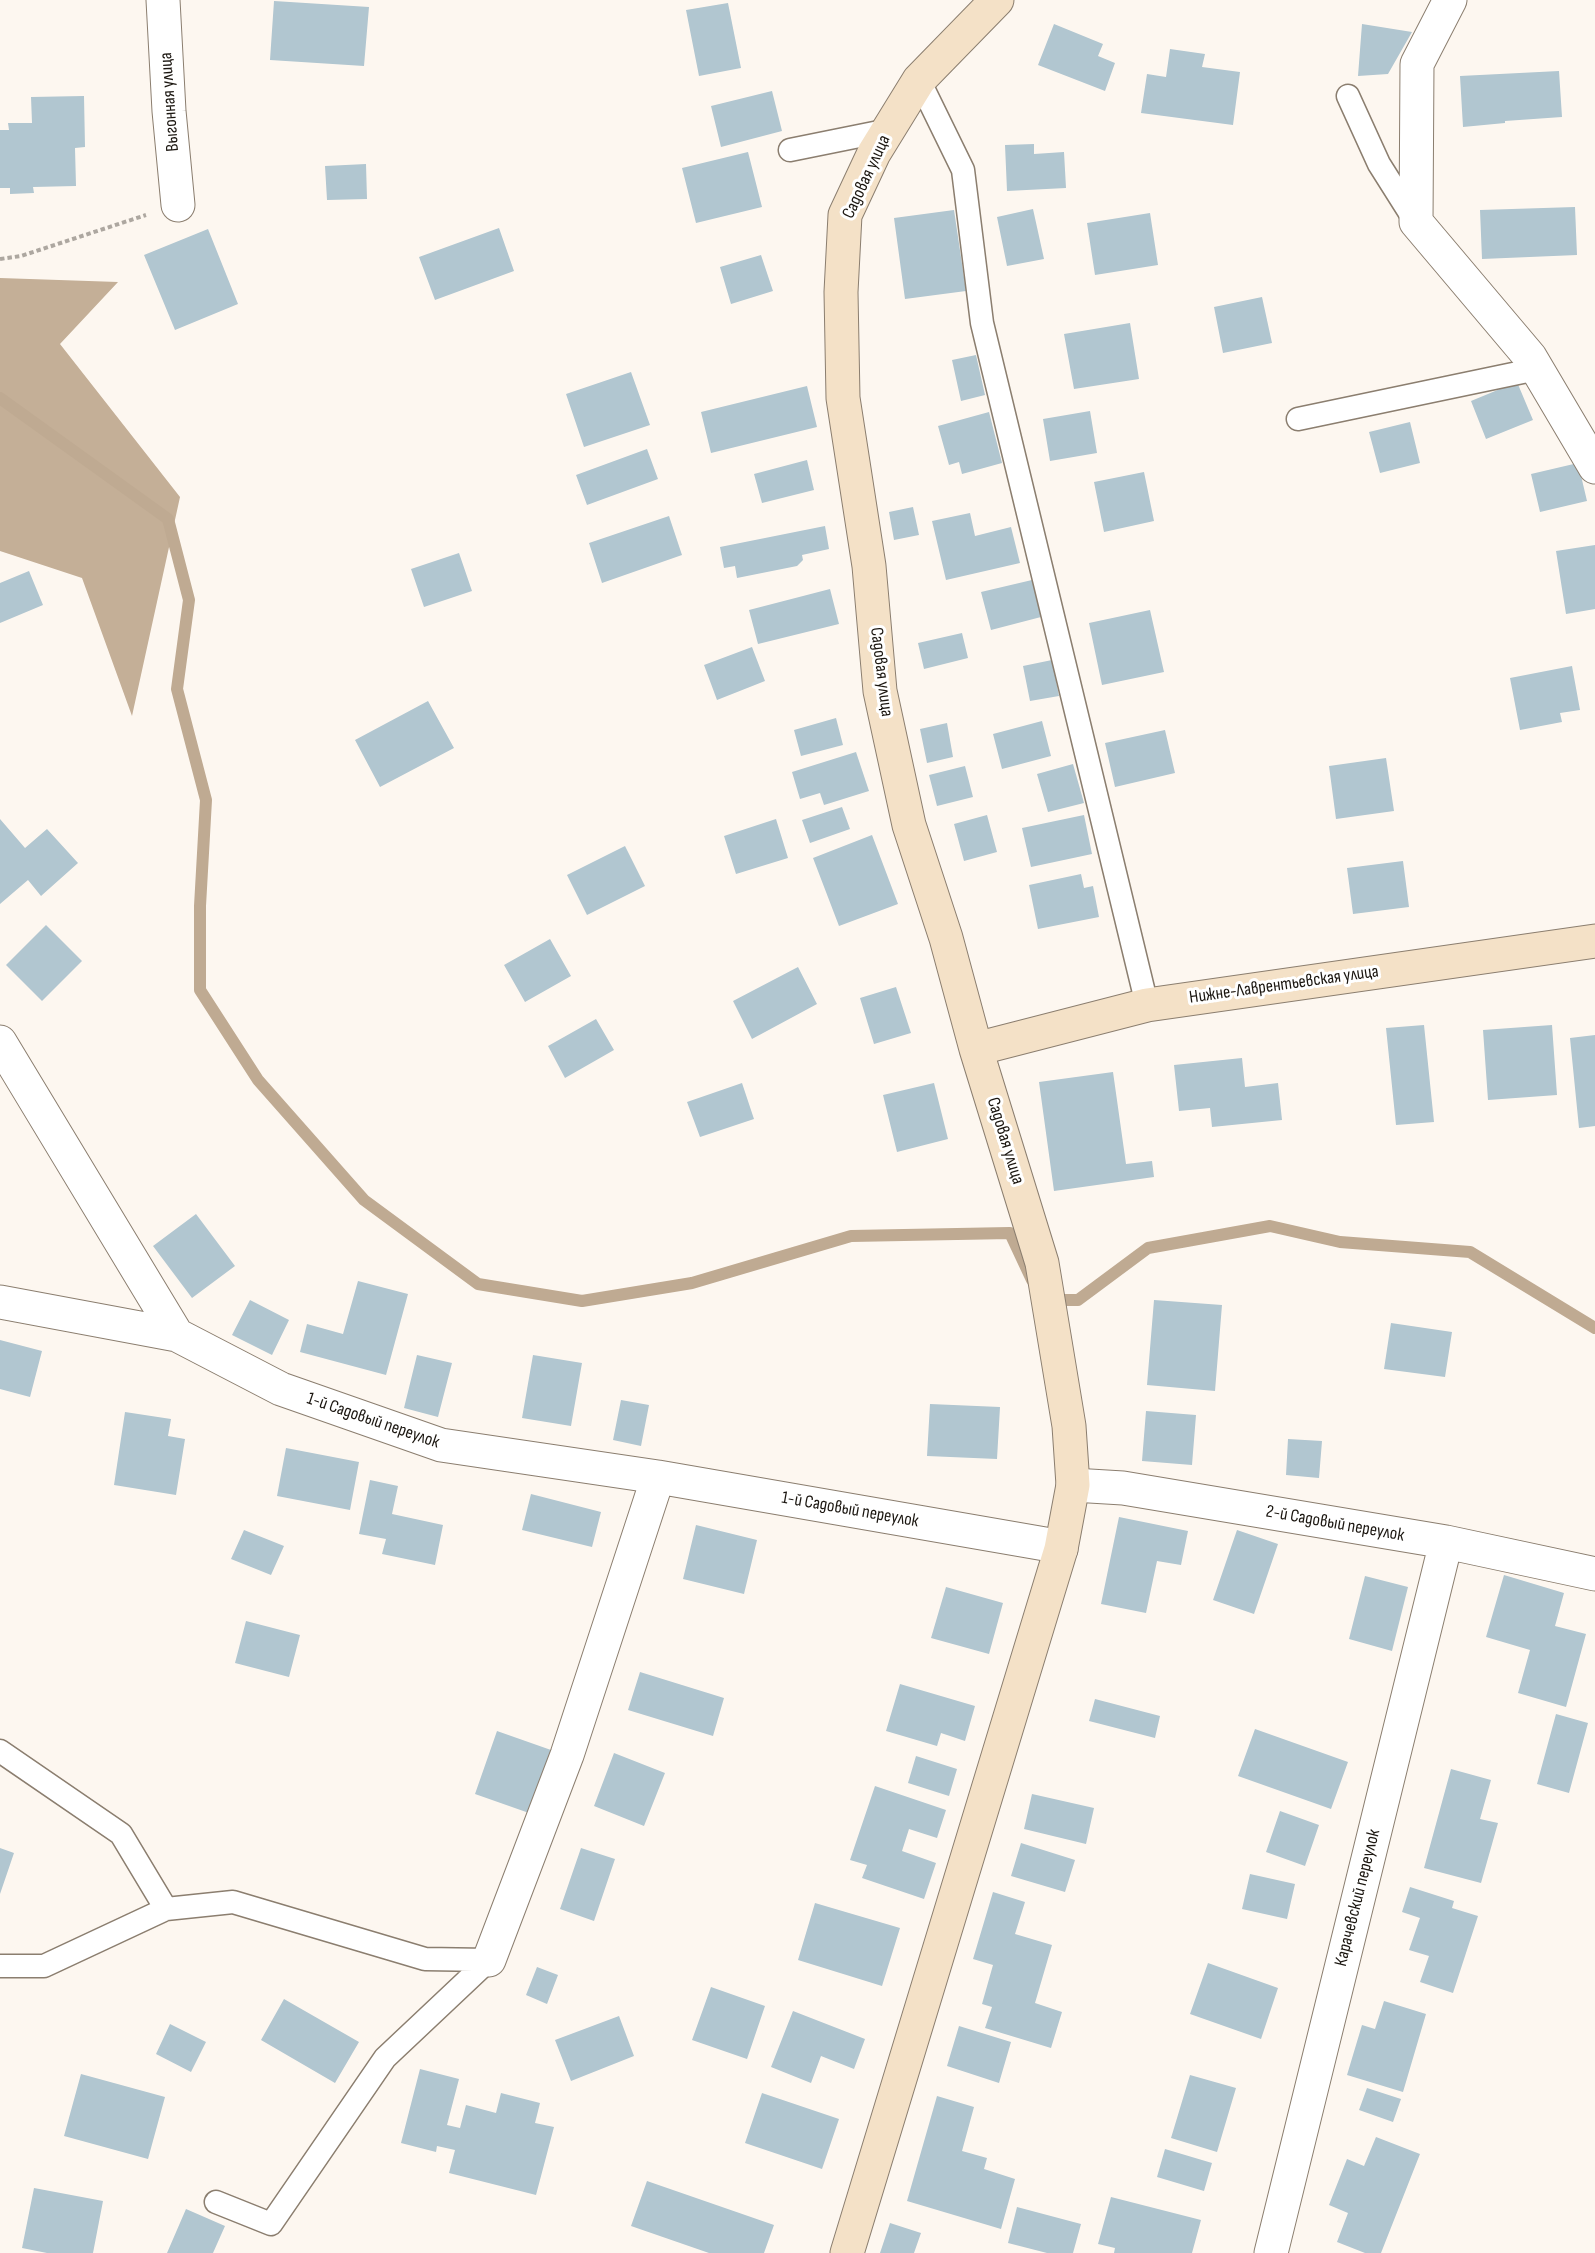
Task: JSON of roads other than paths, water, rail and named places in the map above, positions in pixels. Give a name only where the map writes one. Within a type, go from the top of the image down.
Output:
[{"type":"street","name":"Выгонная улица","points":[[163,0],[169,111],[178,204]]},
{"type":"street","name":"Садовая улица","points":[[997,0],[919,80],[874,153],[845,214],[841,292],[843,398],[869,566],[880,691],[909,825],[946,938],[976,1049],[1042,1263],[1069,1426],[1073,1485]]},
{"type":"street","points":[[1450,0],[1417,64],[1416,222],[1530,357],[1595,467]]},
{"type":"street","name":"Нижне-Лаврентьевская улица","points":[[976,1049],[1147,1005],[1595,941]]},
{"type":"street","points":[[0,1042],[177,1335]]},
{"type":"street","points":[[0,1302],[177,1335]]},
{"type":"street","name":"1-й Садовый переулок","points":[[177,1335],[281,1389],[441,1445],[658,1476],[1045,1544],[1061,1549]]},
{"type":"street","points":[[489,1960],[567,1755],[658,1476]]},
{"type":"street","points":[[847,2253],[1061,1549],[1073,1485]]},
{"type":"street","name":"2-й Садовый переулок","points":[[1073,1485],[1123,1488],[1446,1542],[1595,1574]]},
{"type":"street","name":"Карачевский переулок","points":[[1271,2253],[1446,1542]]},
{"type":"lane","points":[[919,80],[963,170],[982,322],[1147,1005]]},
{"type":"lane","points":[[1348,96],[1379,164],[1416,222]]},
{"type":"lane","points":[[790,150],[889,130]]},
{"type":"lane","points":[[1298,418],[1538,369]]},
{"type":"lane","points":[[0,1751],[121,1834],[166,1909]]},
{"type":"lane","points":[[0,1966],[44,1966],[166,1909],[233,1902],[425,1959],[489,1960]]},
{"type":"lane","points":[[216,2202],[271,2224],[385,2058],[489,1960]]},
{"type":"waterway","points":[[0,398],[168,519],[189,600],[177,689],[206,800],[200,906],[200,990],[258,1080],[364,1200],[478,1284],[582,1301],[692,1283],[851,1236],[1010,1233],[1032,1280]]},
{"type":"waterway","points":[[1048,1300],[1078,1300],[1148,1248],[1270,1226],[1340,1242],[1470,1252],[1595,1328]]}]
